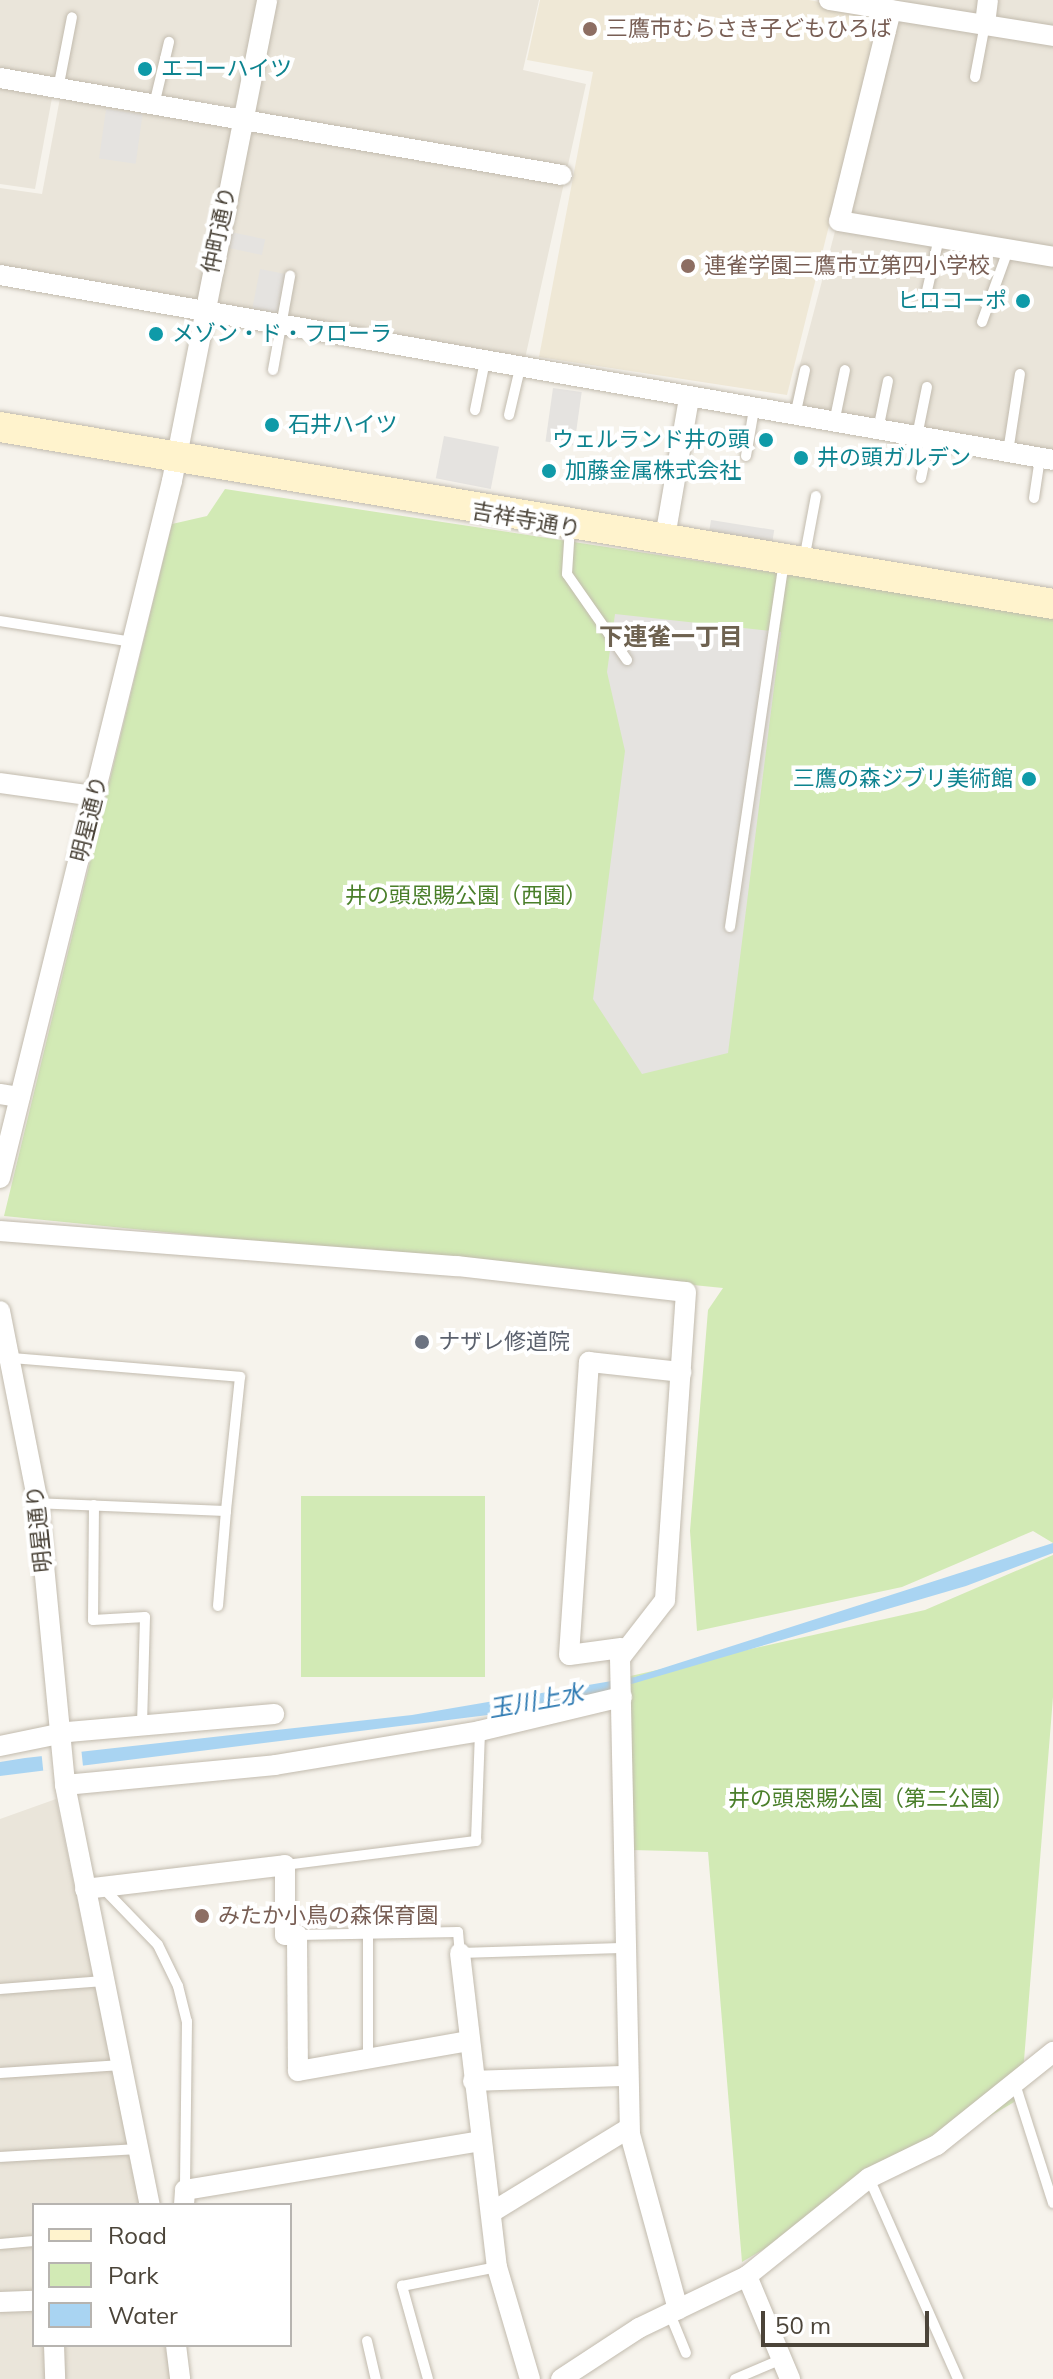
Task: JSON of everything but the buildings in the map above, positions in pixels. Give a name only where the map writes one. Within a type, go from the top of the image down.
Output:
[{"type":"main road","name":"吉祥寺通り","points":[[0,427],[664,543],[1053,604]]},
{"type":"street","name":"仲町通り","points":[[175,460],[202,312],[267,0]]},
{"type":"street","points":[[829,0],[1053,36]]},
{"type":"street","points":[[985,24],[988,0]]},
{"type":"street","points":[[891,10],[839,221],[1053,257]]},
{"type":"street","points":[[0,78],[562,175]]},
{"type":"street","points":[[0,275],[689,399],[1047,459]]},
{"type":"street","points":[[664,543],[689,399]]},
{"type":"street","name":"明星通り","points":[[0,1178],[10,1096],[94,796],[175,460]]},
{"type":"street","points":[[0,783],[94,796]]},
{"type":"street","points":[[0,1231],[457,1266],[686,1292],[665,1600],[621,1653],[621,1948],[629,2128],[674,2312]]},
{"type":"street","name":"明星通り","points":[[0,1311],[6,1357],[38,1503],[64,1778]]},
{"type":"street","points":[[621,1653],[569,1655],[589,1362],[681,1372]]},
{"type":"street","points":[[150,2203],[104,1981],[94,1888],[64,1778],[275,1765],[480,1731],[622,1692]]},
{"type":"street","points":[[0,1746],[59,1742],[142,1725],[274,1714]]},
{"type":"street","points":[[94,1888],[285,1865],[285,1935],[297,1935],[298,2071],[469,2041]]},
{"type":"street","points":[[460,1953],[497,2267],[530,2379]]},
{"type":"street","points":[[561,2379],[674,2312],[747,2276],[869,2178],[937,2145],[1016,2077],[1053,2052]]},
{"type":"street","points":[[473,2081],[627,2076]]},
{"type":"street","points":[[492,2212],[629,2128]]},
{"type":"street","points":[[185,2197],[481,2141]]},
{"type":"street","points":[[747,2276],[790,2379]]},
{"type":"street","points":[[0,2302],[32,2301]]},
{"type":"street","points":[[54,2347],[55,2379]]},
{"type":"street","points":[[176,2347],[180,2379]]},
{"type":"lane","points":[[58,89],[72,17]]},
{"type":"lane","points":[[975,77],[985,24]]},
{"type":"lane","points":[[154,105],[169,42]]},
{"type":"lane","points":[[924,304],[939,238]]},
{"type":"lane","points":[[982,322],[1008,250]]},
{"type":"lane","points":[[273,370],[278,324],[290,276]]},
{"type":"lane","points":[[475,410],[485,361]]},
{"type":"lane","points":[[509,415],[520,368]]},
{"type":"lane","points":[[795,416],[805,370]]},
{"type":"lane","points":[[834,423],[845,370]]},
{"type":"lane","points":[[1008,452],[1020,374]]},
{"type":"lane","points":[[878,430],[888,381]]},
{"type":"lane","points":[[921,478],[927,387]]},
{"type":"lane","points":[[746,456],[754,409]]},
{"type":"lane","points":[[1034,498],[1047,459]]},
{"type":"lane","points":[[730,927],[793,564],[816,496]]},
{"type":"lane","points":[[570,527],[567,574],[627,660]]},
{"type":"lane","points":[[0,621],[132,642]]},
{"type":"lane","points":[[6,1357],[240,1377],[218,1606]]},
{"type":"lane","points":[[38,1503],[226,1511]]},
{"type":"lane","points":[[94,1505],[93,1620],[145,1617],[142,1725]]},
{"type":"lane","points":[[285,1865],[476,1841],[480,1731]]},
{"type":"lane","points":[[94,1888],[158,1945],[178,1986],[187,2021],[185,2197]]},
{"type":"lane","points":[[297,1935],[458,1932],[460,1953],[621,1948]]},
{"type":"lane","points":[[368,1933],[368,2059]]},
{"type":"lane","points":[[0,1989],[104,1981]]},
{"type":"lane","points":[[0,2073],[122,2065]]},
{"type":"lane","points":[[1016,2077],[1013,2092],[1053,2203]]},
{"type":"lane","points":[[0,2157],[138,2149]]},
{"type":"lane","points":[[869,2178],[958,2379]]},
{"type":"lane","points":[[0,2244],[32,2241]]},
{"type":"lane","points":[[428,2379],[402,2286],[497,2267]]},
{"type":"lane","points":[[674,2312],[686,2353]]},
{"type":"lane","points":[[367,2341],[376,2379]]},
{"type":"lane","points":[[735,2379],[782,2359]]},
{"type":"shaded area","points":[[0,0],[258,0],[235,107],[0,70]]},
{"type":"shaded area","points":[[274,0],[539,0],[523,70],[586,84],[524,363],[0,268],[0,188],[42,194],[60,98],[248,127]]},
{"type":"shaded area","name":"連雀学園三鷹市立第四小学校","points":[[540,0],[809,0],[875,12],[880,20],[787,395],[539,357],[593,72],[527,60]]},
{"type":"shaded area","points":[[887,0],[1053,0],[1053,28]]},
{"type":"shaded area","points":[[893,11],[1053,39],[1053,455],[788,410]]},
{"type":"shaded area","points":[[0,88],[52,98],[35,189],[0,184]]},
{"type":"shaded area","points":[[106,109],[143,114],[136,164],[99,159]]},
{"type":"shaded area","points":[[231,232],[265,239],[262,255],[228,248]]},
{"type":"shaded area","points":[[260,269],[286,274],[278,314],[252,309]]},
{"type":"shaded area","points":[[553,388],[582,392],[574,446],[545,441]]},
{"type":"shaded area","points":[[444,436],[499,447],[491,489],[436,478]]},
{"type":"shaded area","points":[[711,520],[774,530],[772,542],[709,532]]},
{"type":"shaded area","points":[[615,614],[781,632],[728,1053],[642,1074],[593,999],[625,751],[607,672]]},
{"type":"shaded area","points":[[56,1799],[141,2203],[32,2203],[32,2347],[165,2347],[171,2379],[0,2379],[0,1819]]},
{"type":"green space","name":"井の頭恩賜公園（西園）","points":[[225,489],[1053,615],[1053,1543],[1033,1531],[902,1587],[697,1631],[690,1531],[708,1310],[723,1288],[4,1216],[172,524],[207,516]]},
{"type":"green space","points":[[301,1496],[485,1496],[485,1677],[301,1677]]},
{"type":"green space","name":"井の頭恩賜公園（第二公園）","points":[[1053,1555],[1053,1697],[1021,2098],[742,2262],[708,1852],[632,1850],[626,1677],[925,1610]]},
{"type":"water","name":"玉川上水","points":[[1053,1543],[1053,1553],[966,1586],[553,1707],[0,1776],[0,1762],[25,1758],[412,1715],[635,1677]]},
{"type":"pier","points":[[81,1747],[83,1767],[43,1771],[41,1751]]},
{"type":"place","name":"三鷹市むらさき子どもひろば","points":[[590,29]]},
{"type":"place","name":"エコーハイツ","points":[[145,69]]},
{"type":"place","name":"連雀学園三鷹市立第四小学校","points":[[688,266]]},
{"type":"place","name":"ヒロコーポ","points":[[1023,301]]},
{"type":"place","name":"メゾン・ド・フローラ","points":[[156,334]]},
{"type":"place","name":"石井ハイツ","points":[[272,425]]},
{"type":"place","name":"ウェルランド井の頭","points":[[766,440]]},
{"type":"place","name":"井の頭ガルデン","points":[[801,458]]},
{"type":"place","name":"加藤金属株式会社","points":[[549,471]]},
{"type":"place","name":"三鷹の森ジブリ美術館","points":[[1029,779]]},
{"type":"place","name":"ナザレ修道院","points":[[422,1342]]},
{"type":"place","name":"みたか小鳥の森保育園","points":[[202,1916]]},
{"type":"district","name":"下連雀一丁目","points":[[671,637]]}]
